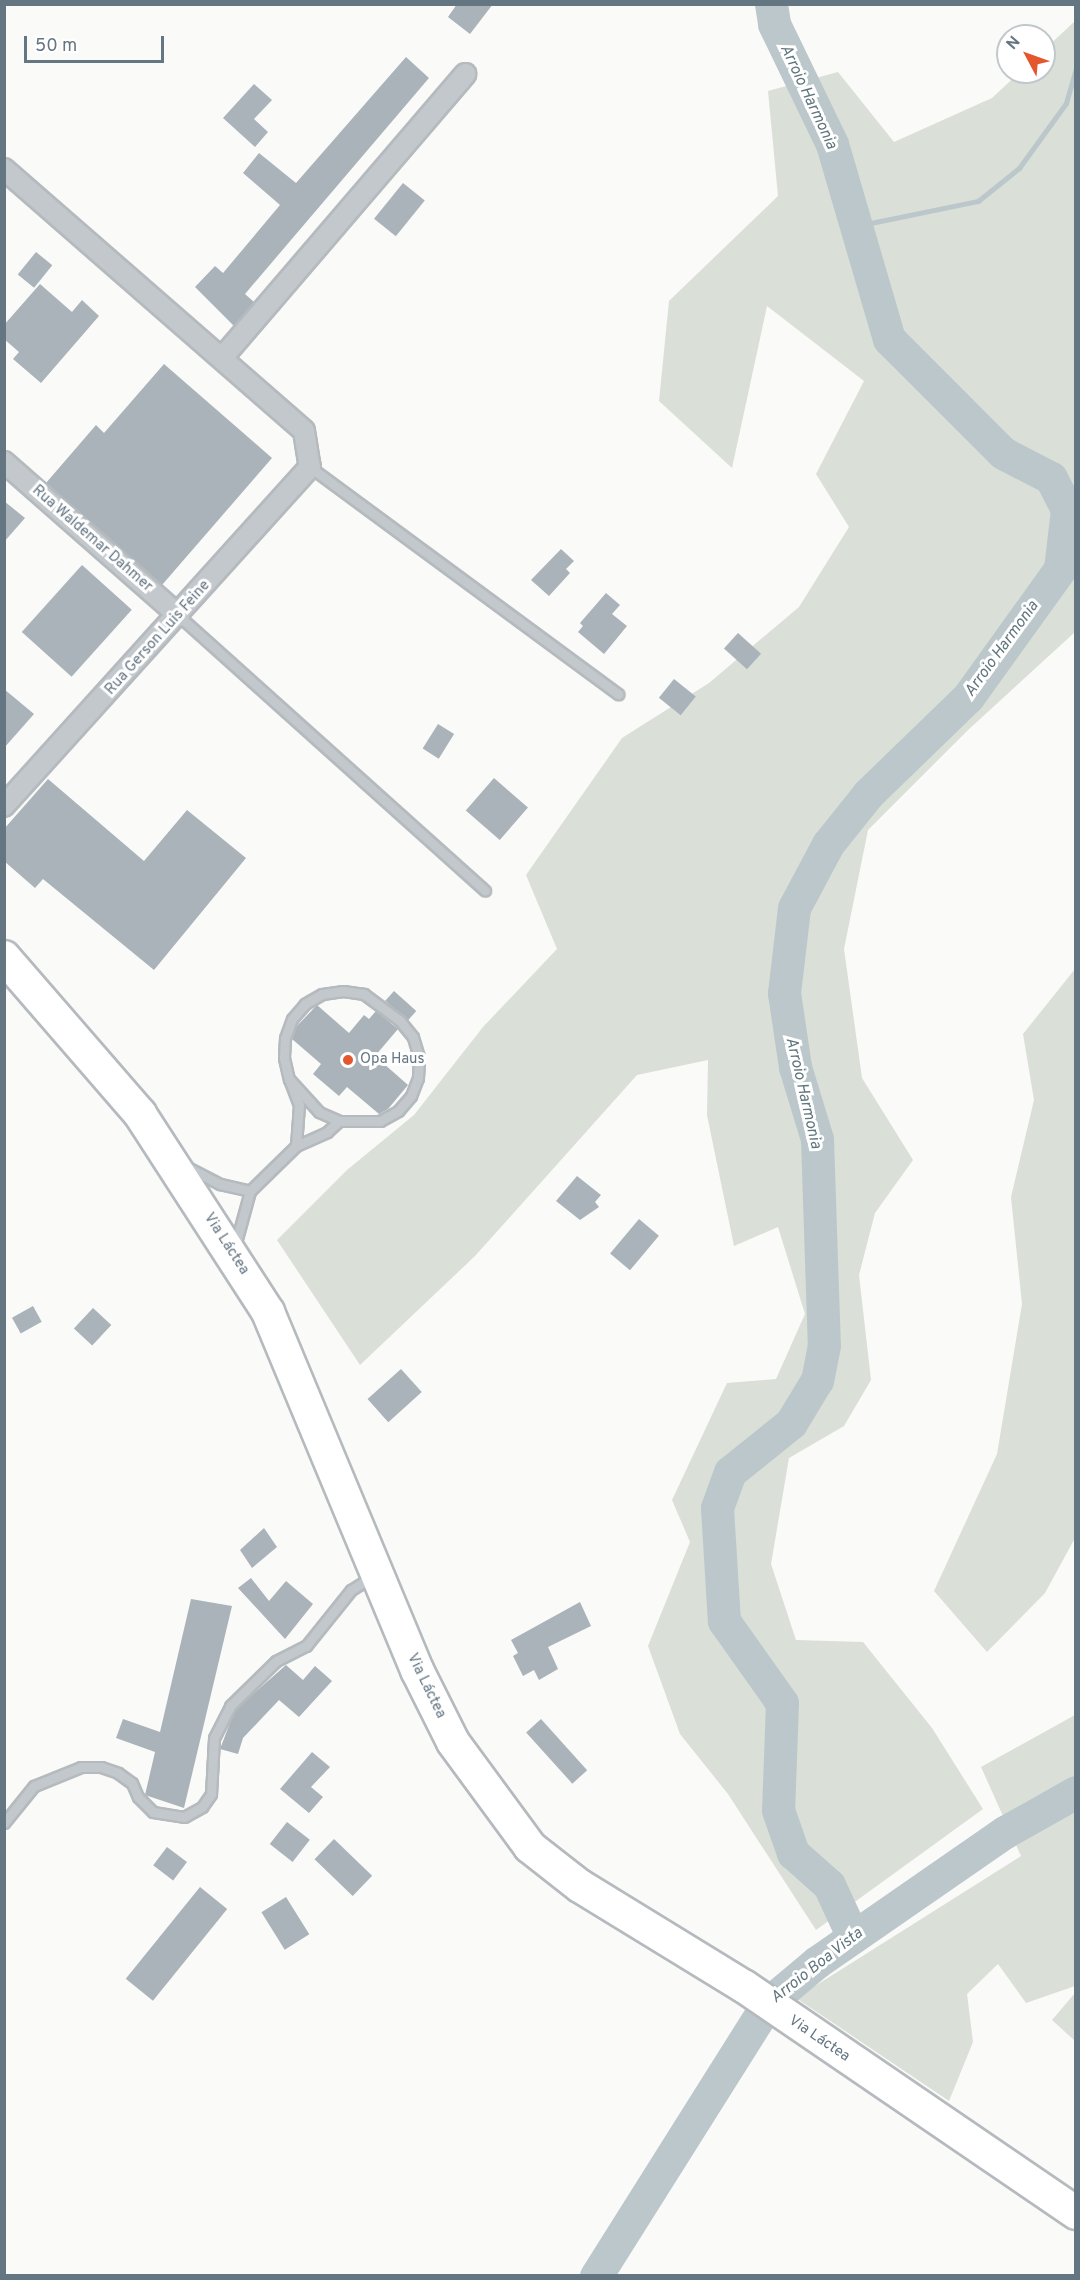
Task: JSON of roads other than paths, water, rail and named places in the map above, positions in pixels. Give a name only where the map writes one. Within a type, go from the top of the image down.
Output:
[{"type":"main road","name":"Via Láctea","points":[[4,957],[140,1114],[234,1256],[268,1312],[417,1670],[453,1742],[530,1847],[580,1886],[745,1987],[1076,2213]]},
{"type":"street","points":[[222,358],[465,74]]},
{"type":"street","points":[[4,169],[304,431],[310,467]]},
{"type":"street","name":"Rua Waldemar Dahmer","points":[[4,462],[179,616]]},
{"type":"street","name":"Rua Gerson Luis Feine","points":[[4,806],[179,616],[310,467]]},
{"type":"lane","points":[[310,467],[618,694]]},
{"type":"lane","points":[[179,616],[485,891]]},
{"type":"lane","points":[[289,1079],[319,1112],[339,1121],[360,1124],[380,1121],[398,1111],[411,1096],[418,1078],[418,1057],[413,1037],[390,1013],[364,994],[343,991],[322,994],[305,1004],[292,1019],[285,1038],[289,1079],[299,1106],[296,1146]]},
{"type":"lane","points":[[234,1256],[239,1225],[250,1191],[296,1146],[327,1132],[339,1121]]},
{"type":"lane","points":[[174,1164],[190,1166],[220,1184],[250,1191]]},
{"type":"lane","points":[[4,1823],[34,1786],[81,1767],[101,1767],[118,1773],[132,1783],[138,1797],[153,1812],[184,1817],[202,1808],[212,1794],[214,1738],[230,1706],[276,1660],[306,1646],[351,1590],[377,1574]]},
{"type":"waterway","name":"Arroio Harmonia","points":[[771,4],[774,24],[832,144],[889,339],[1003,453],[1051,478],[1067,510],[1060,569],[968,697],[868,794],[828,844],[794,908],[784,993],[795,1067],[817,1139],[824,1345],[817,1380],[791,1423],[730,1472],[717,1508],[724,1621],[782,1703],[778,1810],[793,1853],[829,1885],[853,1937]]},
{"type":"waterway","points":[[856,226],[978,201],[1019,168],[1066,103],[1076,67]]},
{"type":"waterway","name":"Arroio Boa Vista","points":[[596,2276],[768,2003],[817,1962],[1005,1832],[1076,1792]]},
{"type":"place","name":"Opa Haus","points":[[348,1060]]}]
